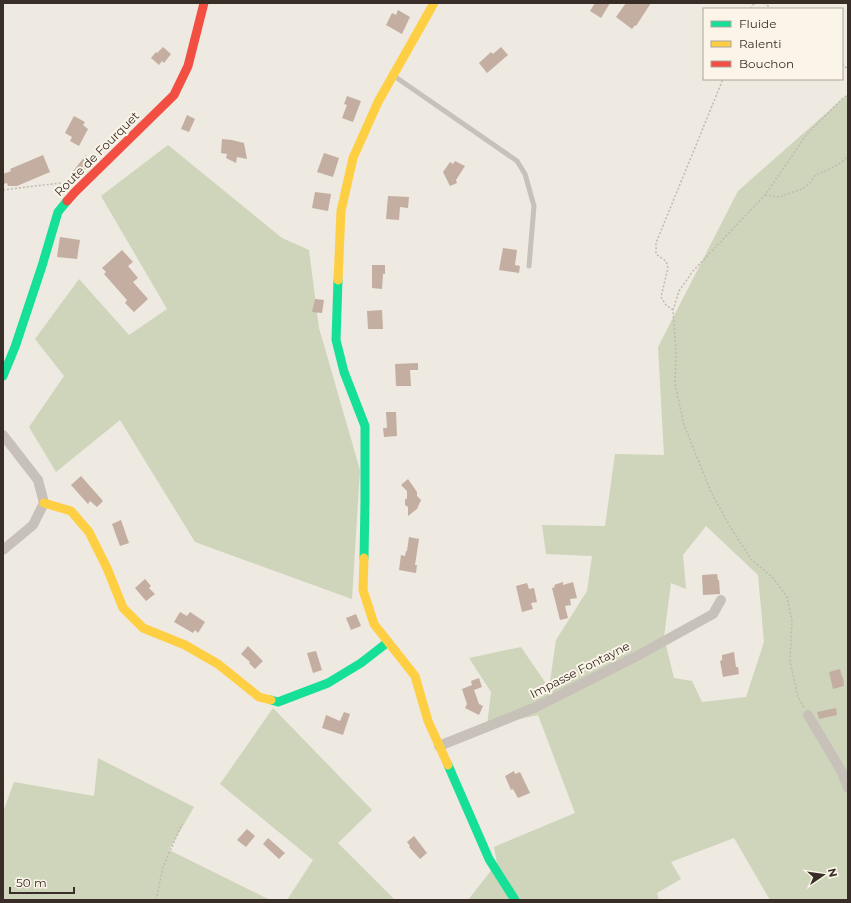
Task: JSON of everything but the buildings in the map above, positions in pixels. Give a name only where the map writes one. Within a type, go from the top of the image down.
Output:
[{"type":"street","name":"Route de Fourquet","points":[[3,376],[15,347],[58,212],[75,192],[174,95],[188,66],[204,3]]},
{"type":"street","points":[[434,3],[378,102],[353,158],[341,211],[336,340],[344,372],[365,426],[363,590],[374,624],[415,676],[428,721],[489,859],[515,900]]},
{"type":"street","points":[[3,435],[38,480],[44,503],[33,525],[3,550]]},
{"type":"street","points":[[44,503],[71,510],[90,532],[107,568],[123,608],[142,628],[185,645],[218,664],[259,697],[278,702],[328,683],[361,663],[388,642]]},
{"type":"street","name":"Impasse Fontayne","points":[[439,746],[536,707],[639,655],[713,614],[721,600]]},
{"type":"street","points":[[808,715],[842,772],[848,788]]},
{"type":"lane","points":[[393,75],[517,161],[525,174],[534,206],[529,266]]},
{"type":"path","points":[[674,310],[666,305],[661,297],[668,268],[666,261],[656,254],[656,243],[723,80]]},
{"type":"path","points":[[808,715],[798,697],[790,661],[792,621],[787,597],[773,578],[751,559],[729,525],[711,492],[684,425],[675,384],[676,351],[674,310],[679,291],[693,271],[765,195],[807,134],[843,98],[848,95]]},
{"type":"path","points":[[765,195],[779,197],[802,189],[811,182],[815,175],[824,172],[844,161],[848,156]]},
{"type":"path","points":[[3,190],[71,182]]},
{"type":"path","points":[[156,900],[163,867],[182,824]]},
{"type":"green space","points":[[848,94],[848,900],[770,900],[734,838],[671,862],[681,879],[657,893],[659,900],[468,900],[497,863],[494,847],[575,813],[538,715],[487,726],[491,692],[469,658],[521,647],[549,688],[556,640],[587,591],[592,556],[546,554],[542,525],[605,526],[615,454],[664,455],[658,347],[738,191]],"holes":[[[706,526],[758,575],[764,642],[746,697],[702,702],[692,681],[674,678],[664,637],[671,583],[686,589],[683,555]]]},
{"type":"green space","points":[[168,145],[282,238],[309,250],[319,328],[360,470],[352,599],[195,542],[120,420],[56,472],[29,427],[64,376],[35,339],[79,279],[129,335],[167,309],[101,196]]},
{"type":"green space","points":[[273,708],[372,810],[338,843],[395,900],[287,900],[313,860],[220,784]]},
{"type":"green space","points":[[98,758],[194,807],[169,850],[270,900],[3,900],[3,812],[14,782],[94,796]]},
{"type":"traffic: fast","points":[[3,376],[15,347],[58,212],[67,201]]},
{"type":"traffic: fast","points":[[338,280],[336,340],[344,372],[365,426],[364,558]]},
{"type":"traffic: fast","points":[[271,700],[278,702],[328,683],[361,663],[388,642]]},
{"type":"traffic: fast","points":[[448,765],[489,859],[515,900]]},
{"type":"traffic: slow","points":[[338,280],[341,211],[353,158],[378,102],[434,3]]},
{"type":"traffic: slow","points":[[44,503],[71,511],[89,532],[107,568],[123,608],[143,628],[185,645],[218,664],[259,697],[271,700]]},
{"type":"traffic: slow","points":[[364,558],[363,590],[374,624],[415,676],[428,721],[448,765]]},
{"type":"traffic: jam","points":[[67,201],[174,95],[188,66],[204,3]]}]
